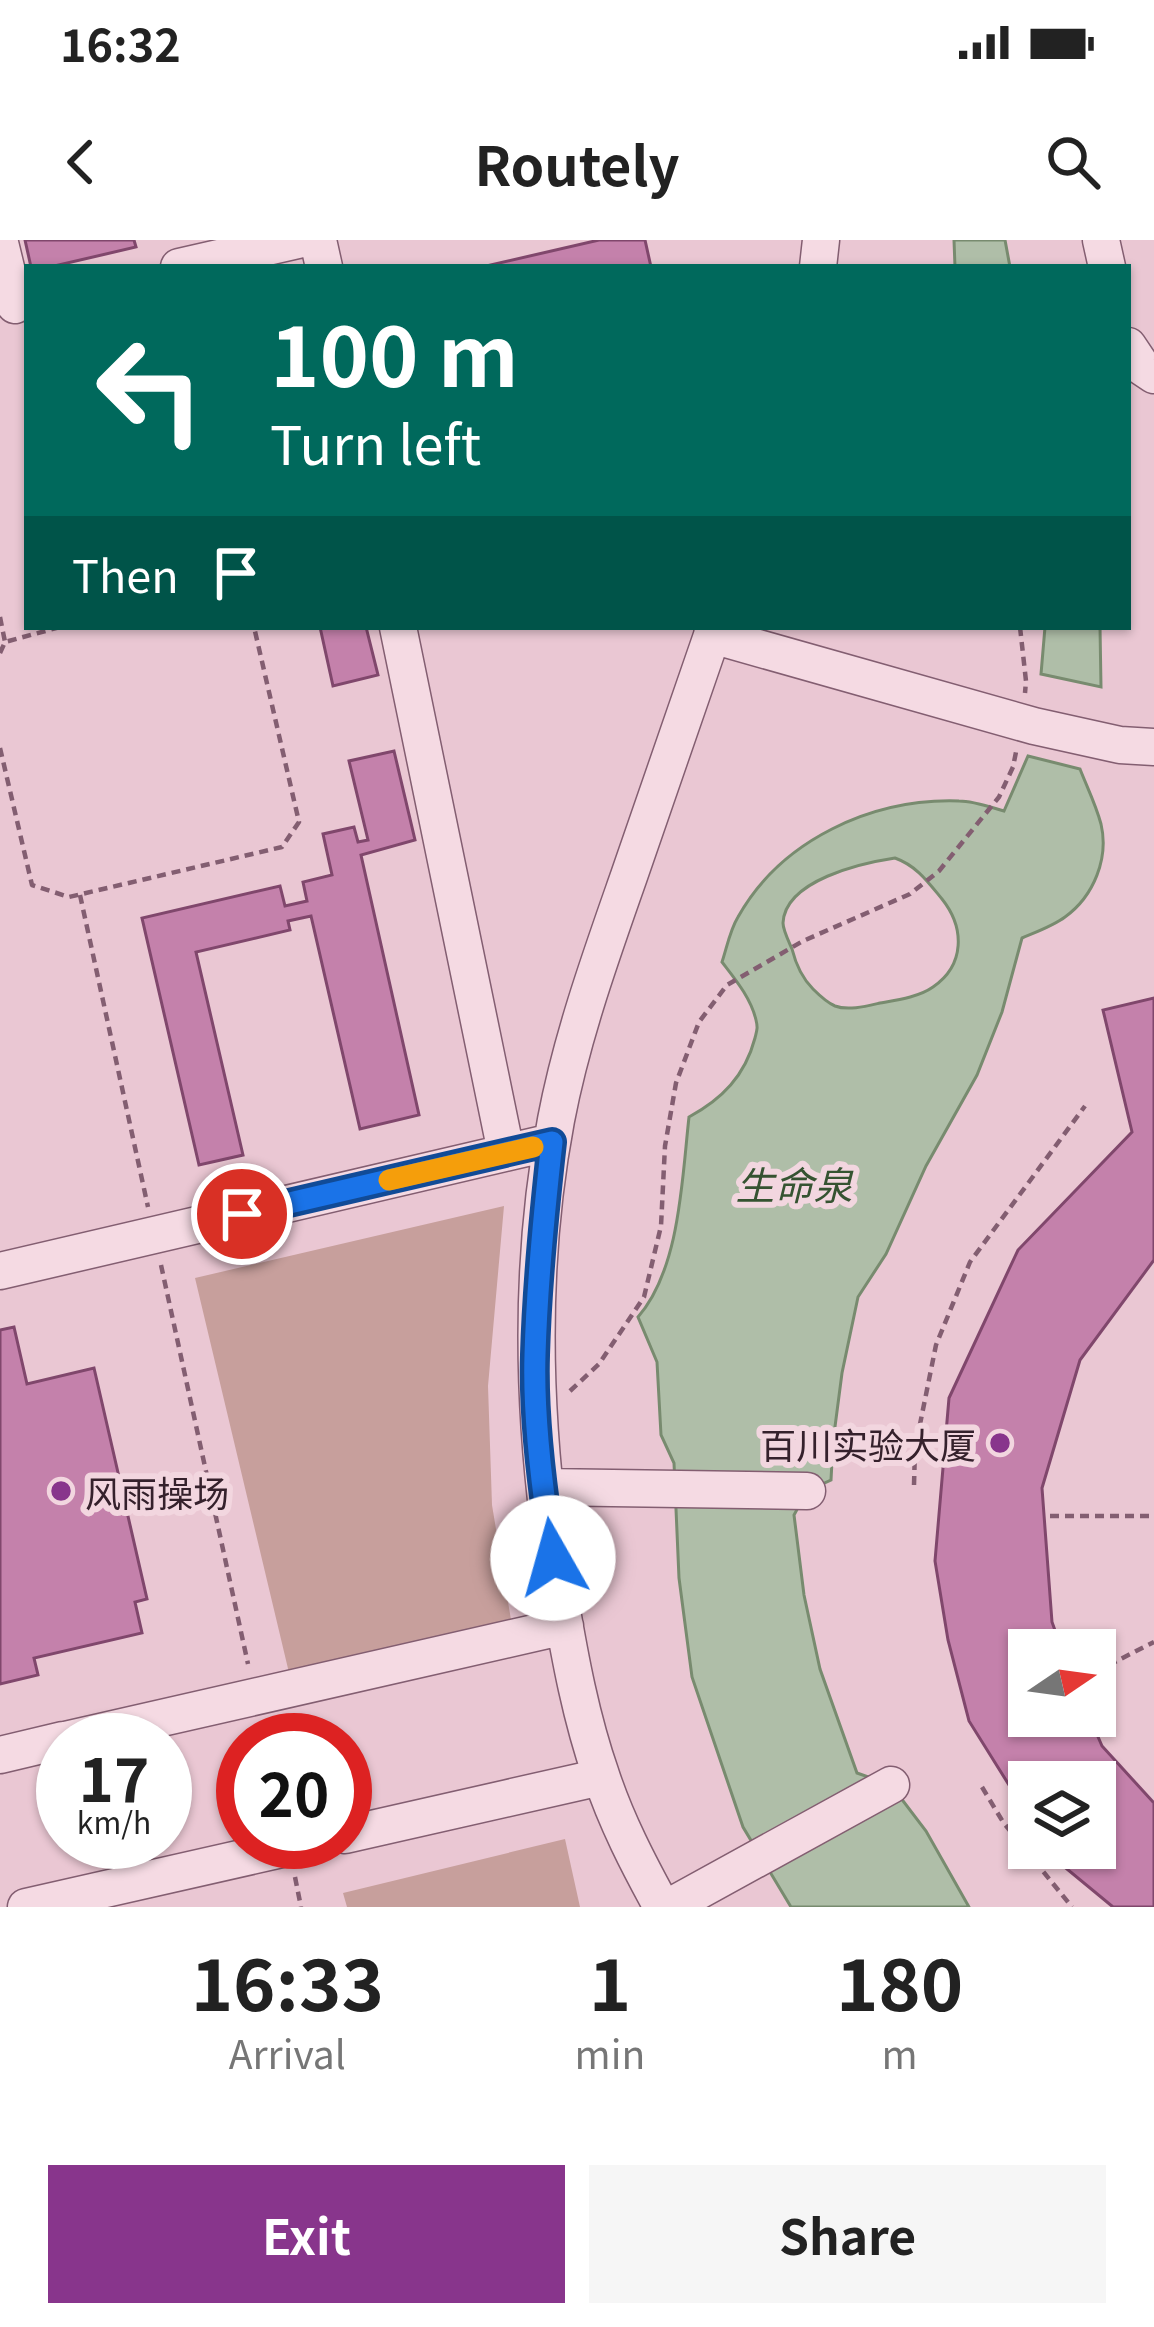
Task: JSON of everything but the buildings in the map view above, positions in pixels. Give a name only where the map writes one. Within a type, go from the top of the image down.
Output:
[{"type":"street","points":[[192,264],[298,240]]},
{"type":"street","points":[[0,243],[14,305]]},
{"type":"street","points":[[1131,350],[1154,375]]},
{"type":"street","points":[[399,630],[506,1152]]},
{"type":"street","points":[[891,1785],[666,1907],[643,1872],[601,1777],[571,1666],[547,1524],[535,1359],[539,1273],[557,1115],[591,983],[714,631],[1034,726],[1154,748]]},
{"type":"street","points":[[0,1271],[552,1142]]},
{"type":"street","points":[[545,1487],[807,1491]]},
{"type":"street","points":[[181,1713],[565,1626]]},
{"type":"street","points":[[0,1755],[36,1747]]},
{"type":"street","points":[[372,1829],[601,1777]]},
{"type":"street","points":[[26,1907],[216,1864]]},
{"type":"path","points":[[0,617],[5,642],[0,653]]},
{"type":"path","points":[[5,642],[49,630]]},
{"type":"path","points":[[0,748],[32,885],[69,897],[283,847],[299,823],[255,630]]},
{"type":"path","points":[[537,1422],[599,1364],[644,1297],[661,1226],[665,1146],[676,1083],[699,1022],[727,985],[803,940],[910,893],[950,858],[999,797]]},
{"type":"path","points":[[80,895],[255,1696]]},
{"type":"path","points":[[914,1485],[915,1449],[936,1346],[970,1262],[1085,1106]]},
{"type":"path","points":[[1050,1516],[1154,1516]]},
{"type":"path","points":[[1116,1661],[1154,1642]]},
{"type":"path","points":[[982,1787],[1003,1822],[1072,1907]]},
{"type":"shaded area","points":[[504,1206],[488,1386],[492,1505],[512,1626],[290,1677],[195,1278]]},
{"type":"shaded area","points":[[565,1839],[580,1907],[347,1907],[343,1893]]},
{"type":"water","points":[[954,240],[1005,240],[1009,264],[955,264]]},
{"type":"water","points":[[1045,630],[1100,630],[1101,687],[1041,674]]},
{"type":"water","name":"生命泉","points":[[1028,756],[1080,769],[1101,824],[1101,863],[1075,908],[1022,938],[1002,1012],[977,1075],[926,1166],[886,1254],[858,1297],[842,1373],[831,1480],[807,1491],[794,1515],[820,1669],[857,1773],[891,1785],[926,1831],[969,1907],[791,1907],[743,1827],[692,1677],[679,1578],[674,1463],[661,1435],[657,1362],[638,1317],[652,1297],[671,1249],[689,1117],[731,1085],[755,1038],[757,1025],[750,1004],[722,962],[735,922],[756,890],[804,846],[862,816],[926,802],[965,801],[1004,811]],"holes":[[[881,860],[903,861],[950,910],[958,934],[951,968],[933,987],[915,996],[858,1008],[835,1006],[800,971],[783,926],[787,908],[797,895],[827,876]]]},
{"type":"slow traffic","points":[[389,1180],[533,1147]]},
{"type":"place","name":"百川实验大厦","points":[[1000,1443]]},
{"type":"place","name":"风雨操场","points":[[61,1491]]},
{"type":"route","points":[[242,1214],[552,1142],[535,1359],[537,1422],[553,1558]]}]
